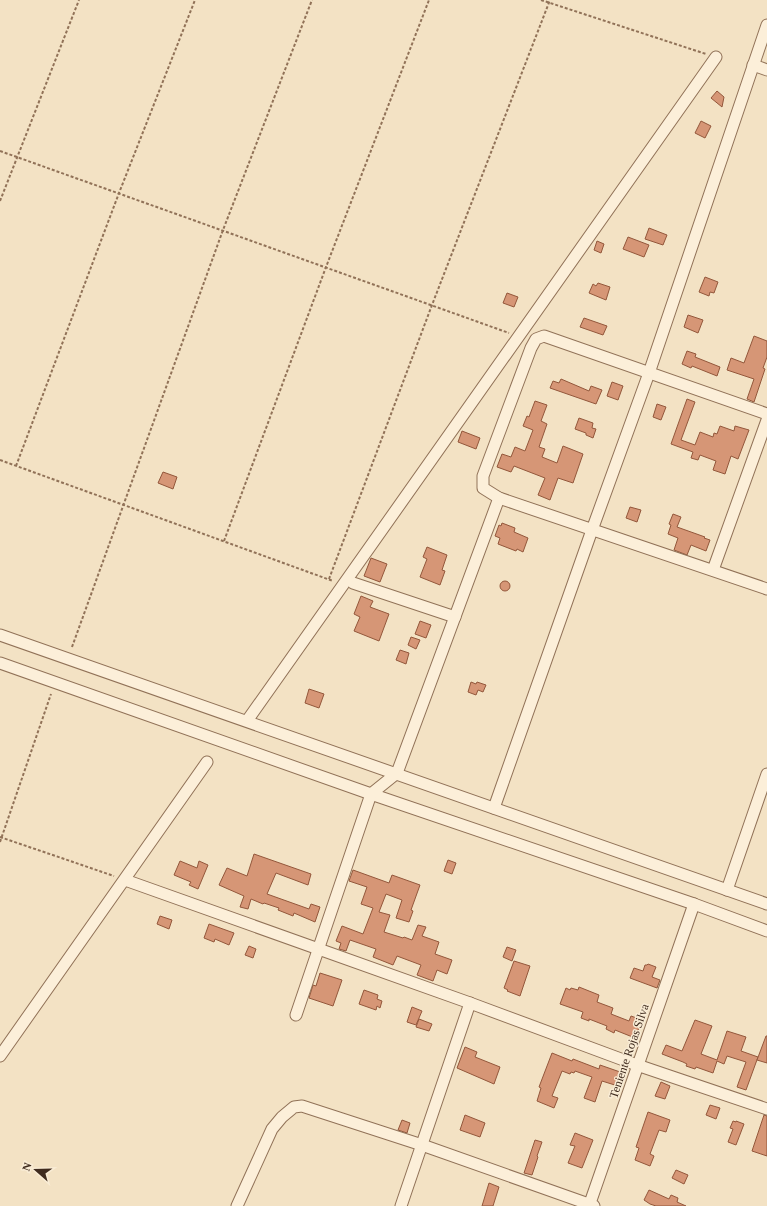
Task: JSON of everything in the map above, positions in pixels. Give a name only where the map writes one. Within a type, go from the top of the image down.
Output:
[{"type":"street","points":[[494,808],[649,373],[767,25]]},
{"type":"street","points":[[249,718],[348,584],[519,336],[716,58]]},
{"type":"street","points":[[753,66],[767,70]]},
{"type":"street","points":[[767,414],[544,336],[536,339],[531,348],[484,476],[483,488],[499,498],[767,589]]},
{"type":"street","points":[[713,570],[767,420]]},
{"type":"street","points":[[296,1015],[371,794],[396,774],[499,498]]},
{"type":"street","points":[[348,584],[455,617]]},
{"type":"street","points":[[0,635],[767,904]]},
{"type":"street","points":[[0,664],[371,794],[694,904],[767,931]]},
{"type":"street","points":[[0,1056],[125,880],[206,762]]},
{"type":"street","points":[[727,890],[767,774]]},
{"type":"street","points":[[125,880],[470,1003],[637,1066],[767,1109]]},
{"type":"street","name":"Teniente Rojas Silva","points":[[591,1205],[637,1066],[694,904]]},
{"type":"street","points":[[401,1206],[470,1003]]},
{"type":"street","points":[[237,1206],[272,1129],[282,1116],[294,1107],[302,1106],[422,1145],[591,1205]]},
{"type":"path","points":[[0,200],[79,0]]},
{"type":"path","points":[[16,466],[119,193],[195,0]]},
{"type":"path","points":[[72,647],[223,230],[312,0]]},
{"type":"path","points":[[224,541],[326,267],[429,0]]},
{"type":"path","points":[[541,0],[549,1],[716,58]]},
{"type":"path","points":[[329,579],[432,305],[549,1]]},
{"type":"path","points":[[0,151],[519,336]]},
{"type":"path","points":[[0,460],[329,579],[348,584]]},
{"type":"path","points":[[0,842],[51,694]]},
{"type":"path","points":[[1,837],[125,880]]},
{"type":"building","points":[[717,91],[724,97],[722,107],[711,98]]},
{"type":"building","points":[[701,121],[711,126],[705,138],[695,133]]},
{"type":"building","points":[[649,228],[667,235],[663,245],[645,239]]},
{"type":"building","points":[[628,237],[649,245],[644,257],[623,249]]},
{"type":"building","points":[[597,241],[604,244],[601,253],[594,250]]},
{"type":"building","points":[[705,277],[718,282],[714,293],[710,292],[709,296],[699,292]]},
{"type":"building","points":[[598,283],[610,287],[606,300],[589,293],[593,284],[596,286]]},
{"type":"building","points":[[507,293],[518,297],[514,307],[503,303]]},
{"type":"building","points":[[688,315],[703,320],[698,333],[684,327]]},
{"type":"building","points":[[584,318],[607,326],[603,335],[580,327]]},
{"type":"building","points":[[754,336],[767,341],[767,357],[763,368],[765,369],[754,402],[747,399],[754,379],[727,370],[731,358],[744,363]]},
{"type":"building","points":[[687,351],[696,354],[695,357],[720,367],[717,376],[692,366],[691,368],[682,364]]},
{"type":"building","points":[[561,379],[589,391],[591,386],[602,390],[596,404],[550,388],[553,381],[559,383]]},
{"type":"building","points":[[612,382],[623,386],[618,400],[607,396]]},
{"type":"building","points":[[687,399],[695,402],[681,440],[695,445],[700,432],[713,437],[714,433],[717,434],[720,426],[734,431],[735,426],[749,430],[738,459],[731,456],[725,474],[713,470],[716,461],[700,455],[698,460],[691,458],[693,452],[671,444]]},
{"type":"building","points":[[535,401],[547,405],[541,421],[547,424],[539,447],[545,449],[542,457],[557,463],[563,446],[583,454],[573,483],[558,478],[550,500],[538,495],[545,478],[514,466],[511,472],[497,467],[502,454],[511,457],[515,447],[525,451],[533,430],[523,426],[527,416],[529,417]]},
{"type":"building","points":[[657,404],[666,407],[661,420],[653,417]]},
{"type":"building","points":[[579,418],[593,423],[592,428],[596,429],[593,438],[586,435],[586,433],[575,429]]},
{"type":"building","points":[[462,431],[480,438],[476,449],[458,442]]},
{"type":"building","points":[[163,472],[177,477],[173,489],[158,483]]},
{"type":"building","points":[[630,507],[641,510],[637,522],[626,518]]},
{"type":"building","points":[[673,514],[681,517],[677,527],[710,540],[706,551],[691,545],[687,555],[674,550],[678,538],[668,534],[671,525],[669,524]]},
{"type":"building","points":[[502,523],[515,528],[514,532],[528,538],[523,552],[498,544],[500,538],[495,536],[499,525],[501,526]]},
{"type":"building","points":[[427,547],[447,555],[442,570],[445,571],[440,585],[420,577],[427,559],[423,557]]},
{"type":"building","points":[[371,558],[387,564],[380,582],[364,576]]},
{"type":"building","points":[[503,581],[507,581],[509,582],[509,590],[503,591],[500,588],[500,584]]},
{"type":"building","points":[[361,596],[373,601],[370,607],[389,614],[379,641],[354,631],[360,617],[354,614]]},
{"type":"building","points":[[420,621],[431,625],[426,638],[415,634]]},
{"type":"building","points":[[411,637],[420,640],[416,649],[408,645]]},
{"type":"building","points":[[400,650],[409,653],[406,664],[396,660]]},
{"type":"building","points":[[471,682],[486,685],[483,692],[478,690],[476,695],[468,692]]},
{"type":"building","points":[[309,689],[324,694],[319,708],[305,703]]},
{"type":"building","points":[[254,854],[311,874],[308,885],[276,873],[267,894],[309,909],[311,904],[320,907],[315,922],[294,913],[293,916],[278,910],[279,908],[251,899],[248,909],[240,907],[244,896],[219,885],[227,868],[247,876]]},
{"type":"building","points":[[448,860],[456,863],[452,874],[444,871]]},
{"type":"building","points":[[180,861],[197,868],[199,861],[208,865],[198,889],[189,885],[191,882],[174,875]]},
{"type":"building","points":[[353,870],[389,883],[392,875],[420,885],[411,910],[413,911],[409,922],[396,918],[402,900],[386,894],[379,912],[390,915],[384,932],[412,940],[418,925],[426,927],[422,936],[439,942],[435,954],[452,960],[447,974],[437,970],[433,981],[417,975],[421,965],[397,956],[393,965],[373,957],[376,949],[350,940],[346,951],[339,949],[341,943],[336,941],[342,926],[363,934],[373,908],[361,904],[367,887],[349,881]]},
{"type":"building","points":[[160,916],[172,920],[169,929],[157,924]]},
{"type":"building","points":[[209,924],[234,933],[229,945],[215,939],[214,942],[204,938]]},
{"type":"building","points":[[249,946],[256,949],[253,958],[245,955]]},
{"type":"building","points":[[507,947],[516,950],[512,961],[503,957]]},
{"type":"building","points":[[514,961],[530,966],[520,996],[507,991],[508,990],[504,988]]},
{"type":"building","points":[[648,964],[656,967],[652,977],[660,980],[657,988],[630,978],[634,968],[643,971],[645,965]]},
{"type":"building","points":[[320,973],[342,980],[333,1006],[309,998],[313,985],[316,986]]},
{"type":"building","points":[[579,987],[599,995],[597,1002],[613,1008],[611,1014],[629,1021],[631,1016],[642,1020],[635,1038],[615,1030],[614,1033],[606,1029],[607,1026],[589,1019],[589,1021],[581,1018],[583,1012],[560,1004],[566,988],[570,990],[571,988],[578,990]]},
{"type":"building","points":[[364,990],[378,995],[377,999],[382,1001],[380,1008],[377,1006],[376,1010],[359,1004]]},
{"type":"building","points":[[412,1007],[422,1011],[416,1025],[407,1022]]},
{"type":"building","points":[[419,1019],[432,1024],[429,1031],[416,1027]]},
{"type":"building","points":[[695,1020],[712,1026],[701,1054],[717,1060],[727,1031],[746,1037],[741,1051],[758,1057],[746,1090],[737,1087],[746,1062],[727,1056],[724,1064],[717,1061],[713,1073],[696,1067],[695,1069],[686,1066],[687,1064],[683,1062],[662,1054],[666,1045],[682,1051]]},
{"type":"building","points":[[767,1036],[767,1063],[757,1060]]},
{"type":"building","points":[[465,1047],[477,1052],[475,1057],[500,1067],[494,1084],[457,1068]]},
{"type":"building","points":[[552,1053],[599,1069],[600,1065],[623,1073],[618,1086],[602,1081],[595,1102],[584,1098],[592,1077],[575,1071],[574,1073],[571,1072],[570,1074],[562,1071],[552,1096],[558,1098],[554,1108],[537,1101],[541,1088],[539,1087]]},
{"type":"building","points":[[661,1082],[670,1086],[665,1099],[655,1096]]},
{"type":"building","points":[[710,1105],[720,1108],[716,1119],[706,1115]]},
{"type":"building","points":[[648,1112],[670,1120],[666,1132],[659,1130],[650,1154],[654,1156],[650,1166],[635,1160],[639,1148],[636,1147]]},
{"type":"building","points":[[465,1115],[485,1123],[480,1137],[460,1130]]},
{"type":"building","points":[[764,1115],[767,1116],[767,1156],[752,1151]]},
{"type":"building","points":[[402,1120],[410,1123],[407,1133],[398,1130]]},
{"type":"building","points":[[733,1121],[744,1124],[736,1145],[728,1142],[733,1129],[730,1128]]},
{"type":"building","points":[[575,1133],[593,1140],[582,1168],[568,1163],[575,1146],[570,1145]]},
{"type":"building","points":[[535,1140],[542,1142],[532,1175],[524,1173]]},
{"type":"building","points":[[676,1170],[688,1175],[684,1184],[672,1178]]},
{"type":"building","points":[[489,1183],[499,1187],[493,1206],[482,1206]]},
{"type":"building","points":[[649,1190],[669,1199],[671,1195],[678,1198],[677,1202],[686,1206],[656,1206],[650,1204],[644,1200]]}]
